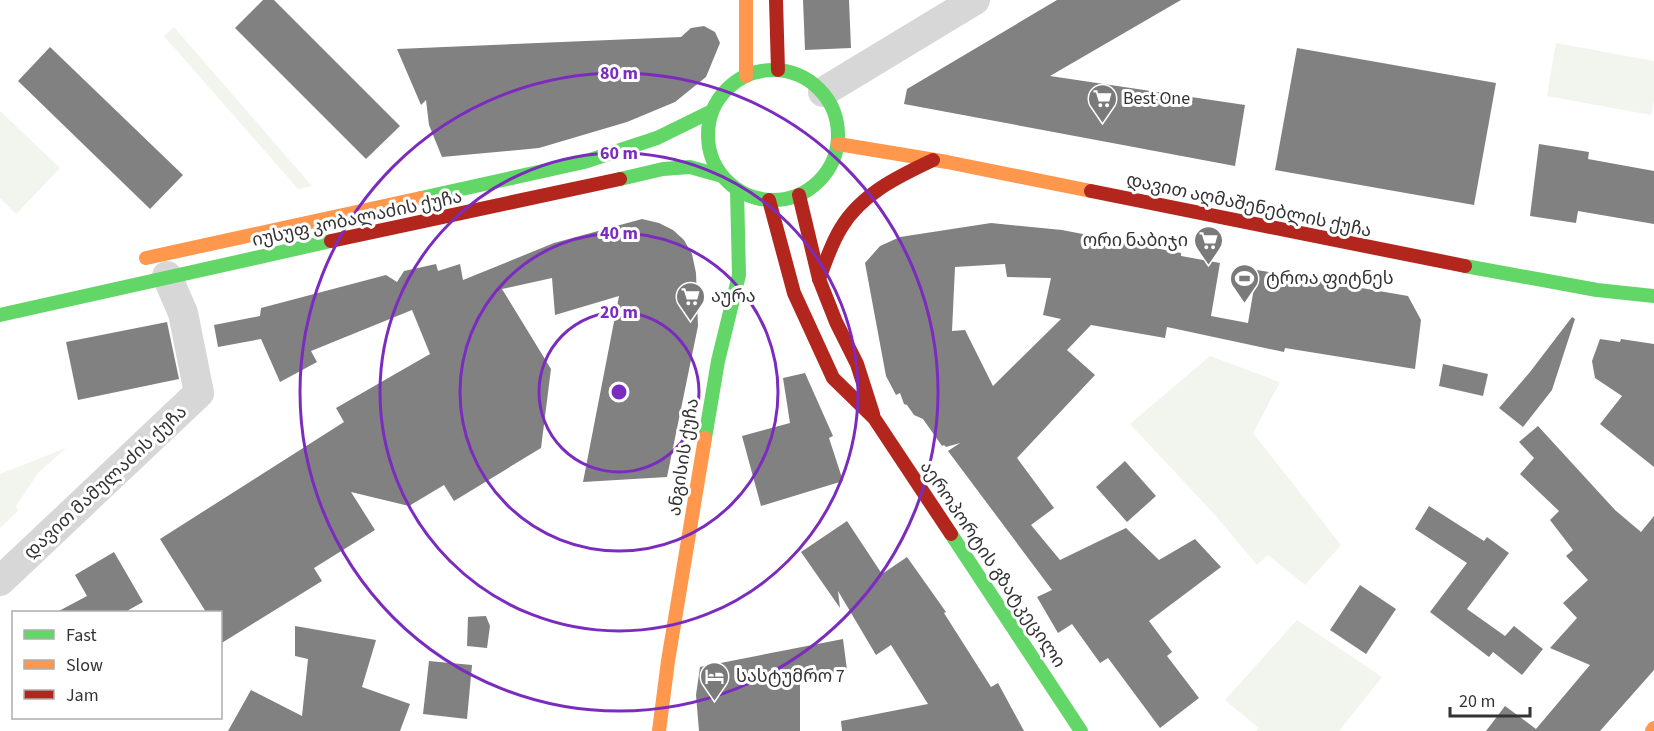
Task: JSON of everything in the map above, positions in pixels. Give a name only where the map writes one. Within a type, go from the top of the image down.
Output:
[{"type":"street","points":[[746,0],[746,76]]},
{"type":"street","points":[[776,0],[778,70]]},
{"type":"street","points":[[823,92],[975,0]]},
{"type":"street","points":[[762,70],[778,70],[803,76],[823,92],[832,105],[837,120],[838,144],[831,165],[818,183],[799,195],[785,200],[769,200],[752,197],[737,190],[722,176],[714,162],[708,135],[712,111],[726,91],[746,76],[762,70]]},
{"type":"street","name":"იუსუფ კობალაძის ქუჩა","points":[[130,262],[584,162],[657,138],[712,111]]},
{"type":"street","name":"დავით აღმაშენებლის ქუჩა","points":[[838,144],[933,160],[1417,257],[1597,290],[1654,296]]},
{"type":"street","points":[[819,279],[834,238],[854,210],[885,183],[933,160]]},
{"type":"street","name":"იუსუფ კობალაძის ქუჩა","points":[[0,315],[167,276],[476,212],[663,169],[690,167],[722,176]]},
{"type":"street","name":"ანგისის ქუჩა","points":[[655,730],[717,361],[739,275],[737,190]]},
{"type":"street","name":"აეროპორტის გზატკეცილი","points":[[799,195],[819,279],[836,322],[857,364],[874,418]]},
{"type":"street","name":"აეროპორტის გზატკეცილი","points":[[769,200],[794,293],[833,378],[874,418],[1081,731]]},
{"type":"street","name":"დავით მამულაძის ქუჩა","points":[[0,581],[199,393],[183,313],[167,276]]},
{"type":"shaded area","points":[[174,27],[312,186],[298,189],[164,36]]},
{"type":"shaded area","points":[[1556,43],[1654,61],[1654,101],[1651,115],[1547,96]]},
{"type":"shaded area","points":[[0,111],[60,168],[16,214],[0,198]]},
{"type":"shaded area","points":[[1210,356],[1280,382],[1253,433],[1341,545],[1305,585],[1268,555],[1257,565],[1215,515],[1130,424]]},
{"type":"shaded area","points":[[66,448],[38,473],[16,506],[18,511],[0,528],[0,474]]},
{"type":"shaded area","points":[[1297,620],[1382,677],[1339,731],[1256,731],[1259,728],[1225,700]]},
{"type":"building","points":[[263,0],[274,0],[400,126],[366,159],[235,28]]},
{"type":"building","points":[[803,0],[849,0],[851,48],[805,50]]},
{"type":"building","points":[[1057,0],[1181,0],[1050,76],[1245,105],[1235,166],[904,104],[907,89]]},
{"type":"building","points":[[704,26],[715,32],[720,43],[706,77],[675,102],[627,122],[539,148],[442,157],[429,125],[426,100],[421,105],[397,49],[681,37],[691,28]]},
{"type":"building","points":[[50,47],[183,175],[150,209],[18,81]]},
{"type":"building","points":[[1297,48],[1496,83],[1474,205],[1275,170]]},
{"type":"building","points":[[1539,144],[1589,152],[1588,159],[1654,171],[1654,224],[1578,211],[1576,223],[1530,216]]},
{"type":"building","points":[[642,219],[659,223],[673,230],[684,240],[692,254],[696,273],[698,326],[667,477],[583,482],[619,296],[555,315],[552,278],[502,289],[551,369],[541,448],[454,501],[444,485],[409,506],[351,492],[375,530],[314,568],[322,581],[222,643],[222,611],[205,611],[160,539],[344,422],[336,408],[430,354],[412,310],[311,351],[317,362],[280,382],[261,339],[218,347],[214,325],[260,316],[261,308],[386,275],[397,282],[404,271],[436,264],[438,271],[460,264],[463,280],[554,243]]},
{"type":"building","points":[[991,223],[1062,230],[1181,253],[1181,256],[1220,263],[1211,316],[1248,323],[1257,270],[1408,296],[1421,320],[1415,369],[1285,348],[1284,352],[1167,327],[1165,338],[1091,325],[1067,350],[1095,375],[1017,458],[1054,508],[1031,525],[1060,560],[1126,528],[1159,560],[1195,539],[1221,567],[1149,621],[1172,652],[1167,656],[1199,698],[1160,728],[1108,658],[1100,663],[1072,624],[1058,633],[1037,597],[1052,590],[948,451],[960,443],[942,446],[923,419],[914,415],[904,404],[900,393],[896,395],[886,376],[865,263],[880,246],[900,237]],"holes":[[[1005,264],[1007,277],[1051,278],[1043,315],[1061,319],[993,386],[965,330],[952,331],[955,267]]]},
{"type":"building","points":[[1572,317],[1575,319],[1552,390],[1523,427],[1499,408]]},
{"type":"building","points":[[167,322],[179,379],[78,400],[66,342]]},
{"type":"building","points":[[1600,339],[1620,342],[1621,339],[1654,344],[1654,467],[1600,424],[1622,396],[1595,378],[1592,361]]},
{"type":"building","points":[[1443,364],[1488,374],[1483,396],[1439,386]]},
{"type":"building","points":[[805,373],[833,436],[829,438],[843,481],[761,506],[742,436],[790,423],[783,378]]},
{"type":"building","points":[[1538,426],[1615,510],[1641,532],[1654,516],[1654,670],[1600,731],[1486,731],[1505,706],[1536,729],[1590,665],[1550,648],[1577,618],[1563,603],[1588,580],[1566,556],[1573,550],[1550,520],[1559,511],[1520,474],[1534,458],[1519,442]]},
{"type":"building","points":[[1125,461],[1156,496],[1127,522],[1096,487]]},
{"type":"building","points":[[1429,506],[1484,541],[1487,537],[1509,553],[1467,609],[1505,636],[1514,626],[1543,649],[1522,675],[1493,652],[1489,657],[1430,612],[1467,563],[1415,529]]},
{"type":"building","points":[[847,521],[882,574],[907,557],[946,612],[944,613],[991,687],[998,683],[1024,731],[842,731],[841,721],[928,704],[891,645],[876,655],[838,591],[840,608],[801,552]]},
{"type":"building","points":[[114,552],[143,602],[127,611],[59,611],[87,596],[75,575]]},
{"type":"building","points":[[1360,585],[1396,609],[1366,654],[1330,630]]},
{"type":"building","points":[[486,616],[490,626],[487,648],[467,646],[468,617]]},
{"type":"building","points":[[295,626],[376,640],[362,687],[410,704],[400,731],[228,731],[251,690],[302,716],[308,659],[295,656]]},
{"type":"building","points":[[843,639],[847,670],[800,679],[800,731],[699,731],[696,695],[700,667]]},
{"type":"building","points":[[429,661],[472,665],[467,719],[423,714]]},
{"type":"traffic: fast","points":[[773,70],[798,75],[819,89],[833,110],[838,135],[833,160],[819,181],[798,195],[773,200],[748,195],[727,181],[713,160],[708,135],[713,110],[727,89],[748,75],[773,70]]},
{"type":"traffic: fast","points":[[421,198],[584,162],[657,138],[712,111]]},
{"type":"traffic: fast","points":[[620,179],[663,169],[690,167],[722,176]]},
{"type":"traffic: fast","points":[[705,438],[718,361],[739,275],[737,190]]},
{"type":"traffic: fast","points":[[0,315],[331,241]]},
{"type":"traffic: fast","points":[[1465,266],[1597,290],[1654,296]]},
{"type":"traffic: fast","points":[[951,534],[1081,731]]},
{"type":"traffic: slow","points":[[746,0],[746,76]]},
{"type":"traffic: slow","points":[[838,144],[947,162],[1091,191]]},
{"type":"traffic: slow","points":[[146,258],[421,198]]},
{"type":"traffic: slow","points":[[659,731],[668,661],[705,438]]},
{"type":"traffic: jam","points":[[776,0],[778,70]]},
{"type":"traffic: jam","points":[[819,279],[837,234],[859,205],[882,187],[933,160]]},
{"type":"traffic: jam","points":[[331,241],[620,179]]},
{"type":"traffic: jam","points":[[1091,191],[1465,266]]},
{"type":"traffic: jam","points":[[799,195],[819,279],[836,322],[857,364],[873,414]]},
{"type":"traffic: jam","points":[[769,200],[794,293],[833,378],[874,418],[951,534]]},
{"type":"place","name":"Best One","points":[[1102,124]]},
{"type":"place","name":"ორი ნაბიჯი","points":[[1209,266]]},
{"type":"place","name":"ტროა ფიტნეს","points":[[1245,304]]},
{"type":"place","name":"აურა","points":[[690,322]]},
{"type":"place","name":"სასტუმრო 7","points":[[715,702]]}]
